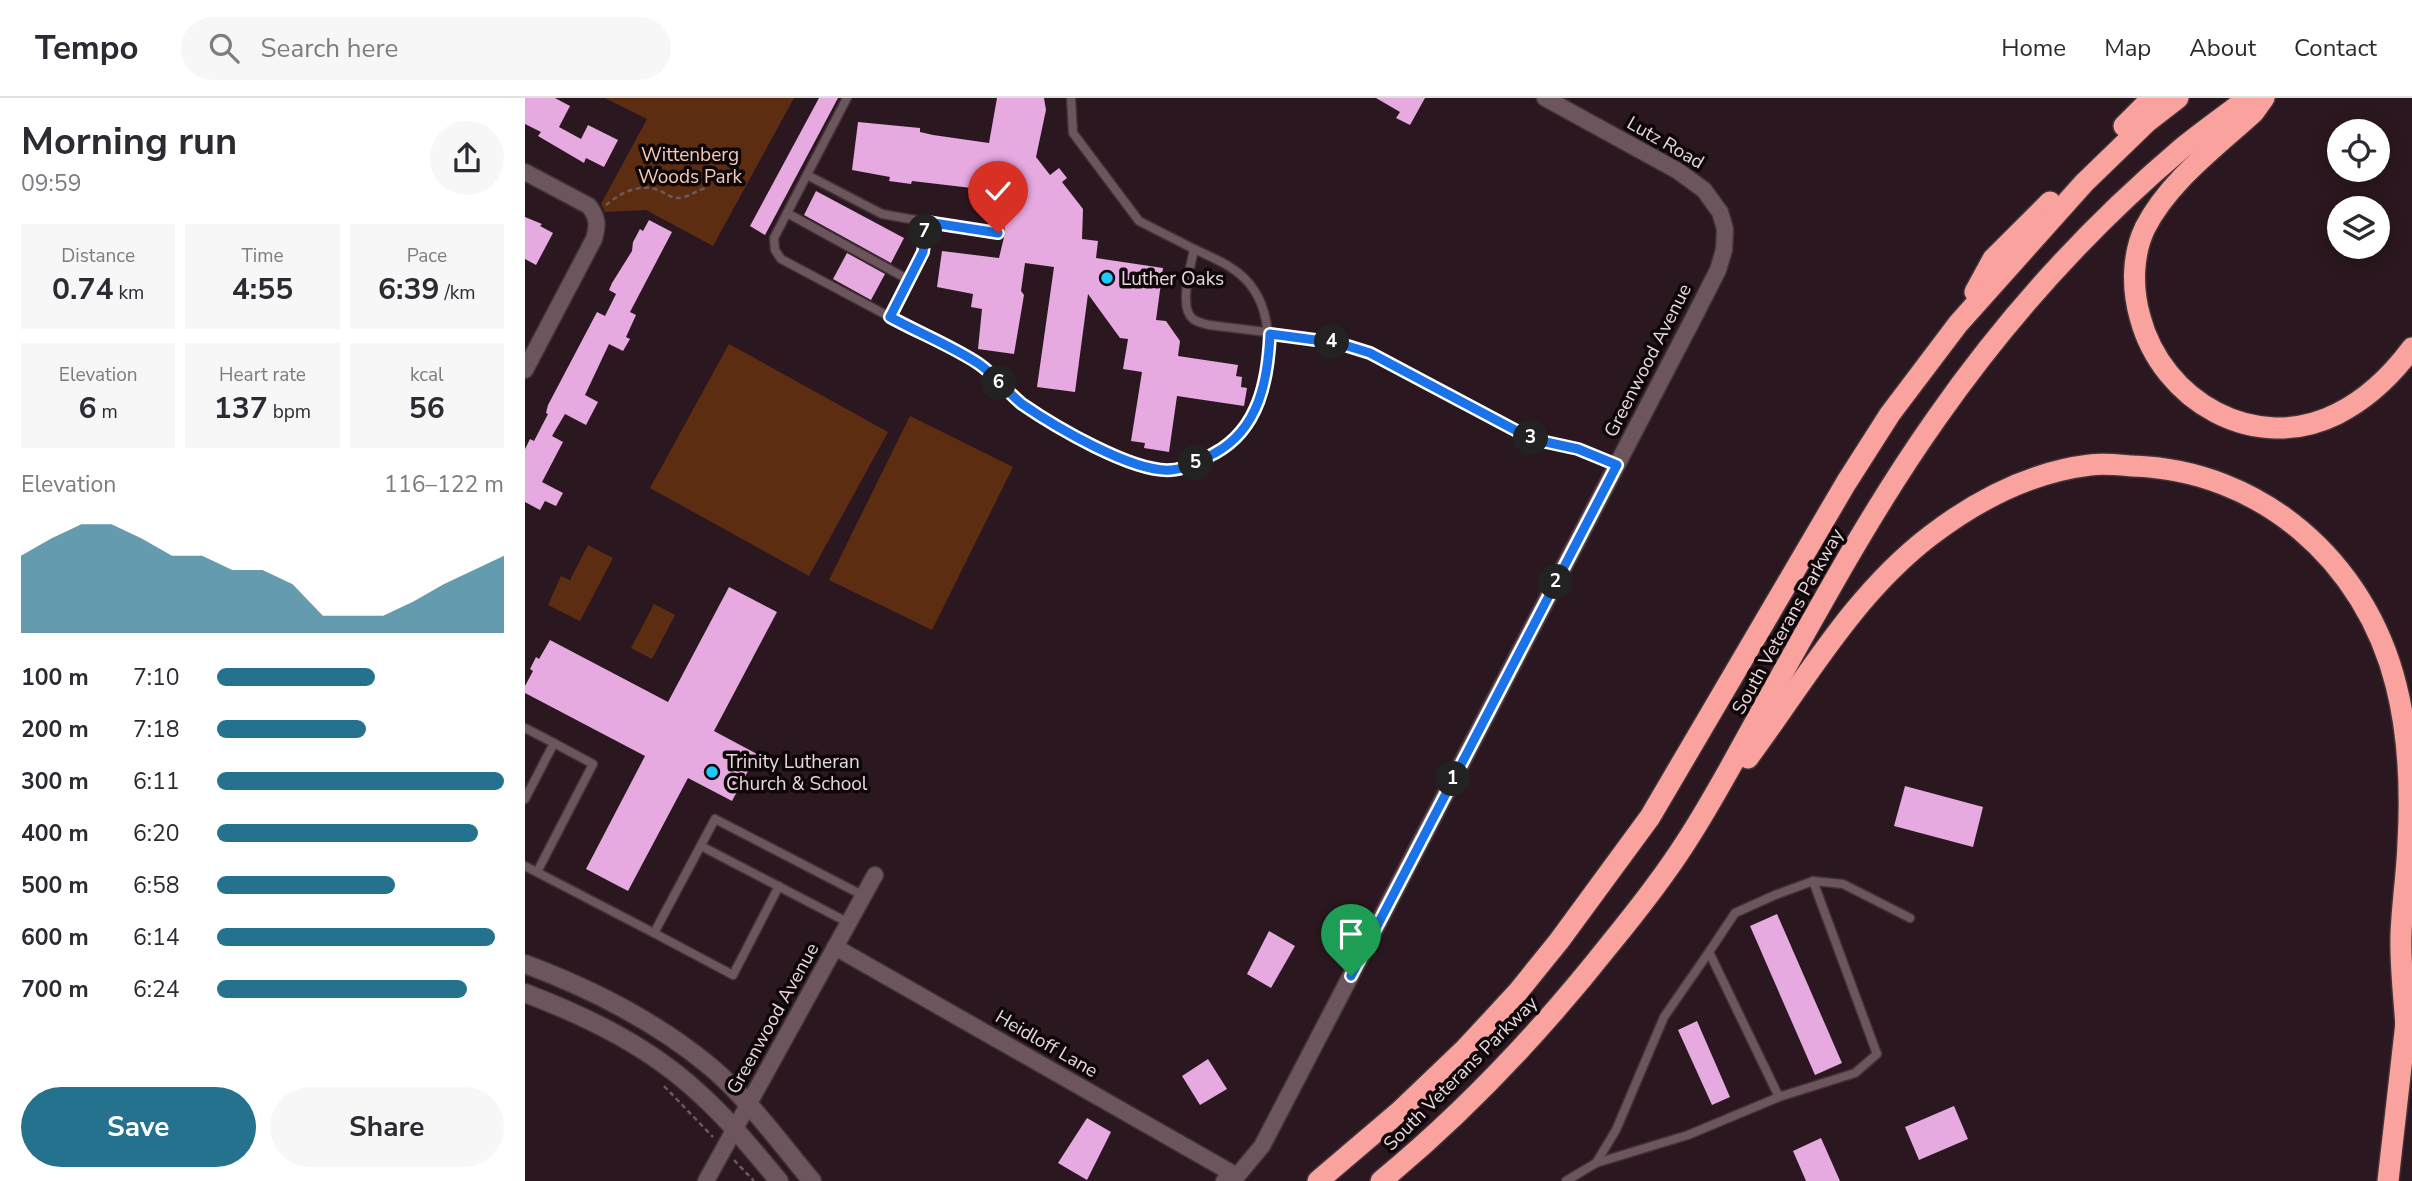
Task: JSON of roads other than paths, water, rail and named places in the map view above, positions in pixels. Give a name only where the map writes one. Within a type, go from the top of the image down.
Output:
[{"type":"highway","points":[[1958,324],[1993,259],[2152,98]]},
{"type":"highway","name":"South Veterans Parkway","points":[[1318,1181],[1399,1112],[1466,1048],[1517,993],[1650,817],[1689,755],[1846,483],[1890,414],[1958,324],[2084,183],[2147,122],[2178,98]]},
{"type":"highway","name":"South Veterans Parkway","points":[[1381,1181],[1457,1113],[1519,1052],[1650,894],[1687,841],[1869,521],[1937,417],[1976,365],[2045,282],[2095,229],[2182,148],[2248,98]]},
{"type":"highway","points":[[2264,98],[2254,112],[2176,183],[2145,229],[2137,256],[2135,301],[2144,333],[2156,358],[2190,398],[2215,413],[2262,426],[2290,426],[2335,415],[2355,403],[2373,391],[2412,348]]},
{"type":"highway","points":[[1687,841],[1838,630],[1879,581],[1929,536],[1979,502],[2030,478],[2092,464],[2158,467],[2196,474],[2249,495],[2289,519],[2320,547],[2346,577],[2366,608],[2384,647],[2396,685],[2410,782],[2401,936],[2406,1027]]},
{"type":"highway","points":[[2388,1181],[2412,977]]},
{"type":"main road","points":[[525,964],[611,1001],[657,1027],[714,1070],[748,1104],[812,1181]]},
{"type":"main road","points":[[525,993],[574,1012],[628,1040],[665,1064],[735,1128],[779,1181]]},
{"type":"street","name":"Lutz Road","points":[[1545,98],[1678,171],[1705,190],[1720,212]]},
{"type":"street","points":[[525,172],[589,206],[595,214],[598,226],[594,239],[525,370]]},
{"type":"street","name":"Greenwood Avenue","points":[[1231,1178],[1262,1146],[1718,270],[1724,250],[1725,229],[1720,212]]},
{"type":"street","name":"Greenwood Avenue","points":[[706,1181],[875,875]]},
{"type":"street","name":"Heidloff Lane","points":[[835,947],[1231,1178]]},
{"type":"lane","points":[[847,98],[774,238],[775,250],[781,259],[979,365],[1021,403],[1112,455],[1151,469],[1171,470],[1191,465],[1225,447],[1248,425],[1263,387],[1268,364],[1270,334],[1263,306],[1253,288],[1239,273],[1139,221],[1073,134],[1071,98]]},
{"type":"lane","points":[[807,175],[882,214],[998,233]]},
{"type":"lane","points":[[787,213],[909,279]]},
{"type":"lane","points":[[890,317],[923,252],[927,222]]},
{"type":"lane","points":[[1194,250],[1186,296],[1186,308],[1193,320],[1209,325],[1338,343],[1370,353],[1532,439],[1578,449],[1617,465]]},
{"type":"lane","points":[[525,728],[593,764],[537,872]]},
{"type":"lane","points":[[525,799],[554,743]]},
{"type":"lane","points":[[654,933],[715,819],[864,896]]},
{"type":"lane","points":[[701,846],[849,923]]},
{"type":"lane","points":[[525,866],[733,975],[779,886]]},
{"type":"lane","points":[[1566,1181],[1596,1163],[1688,1135],[1779,1097],[1855,1073],[1877,1054],[1813,881]]},
{"type":"lane","points":[[1596,1163],[1616,1130],[1664,1017],[1735,913],[1813,881],[1843,884],[1910,918]]},
{"type":"lane","points":[[1709,952],[1779,1097]]},
{"type":"place","name":"Luther Oaks","points":[[1107,278]]},
{"type":"place","name":"Trinity Lutheran Church & School","points":[[712,772]]},
{"type":"park label","name":"Wittenberg Woods Park","points":[[690,165]]}]
